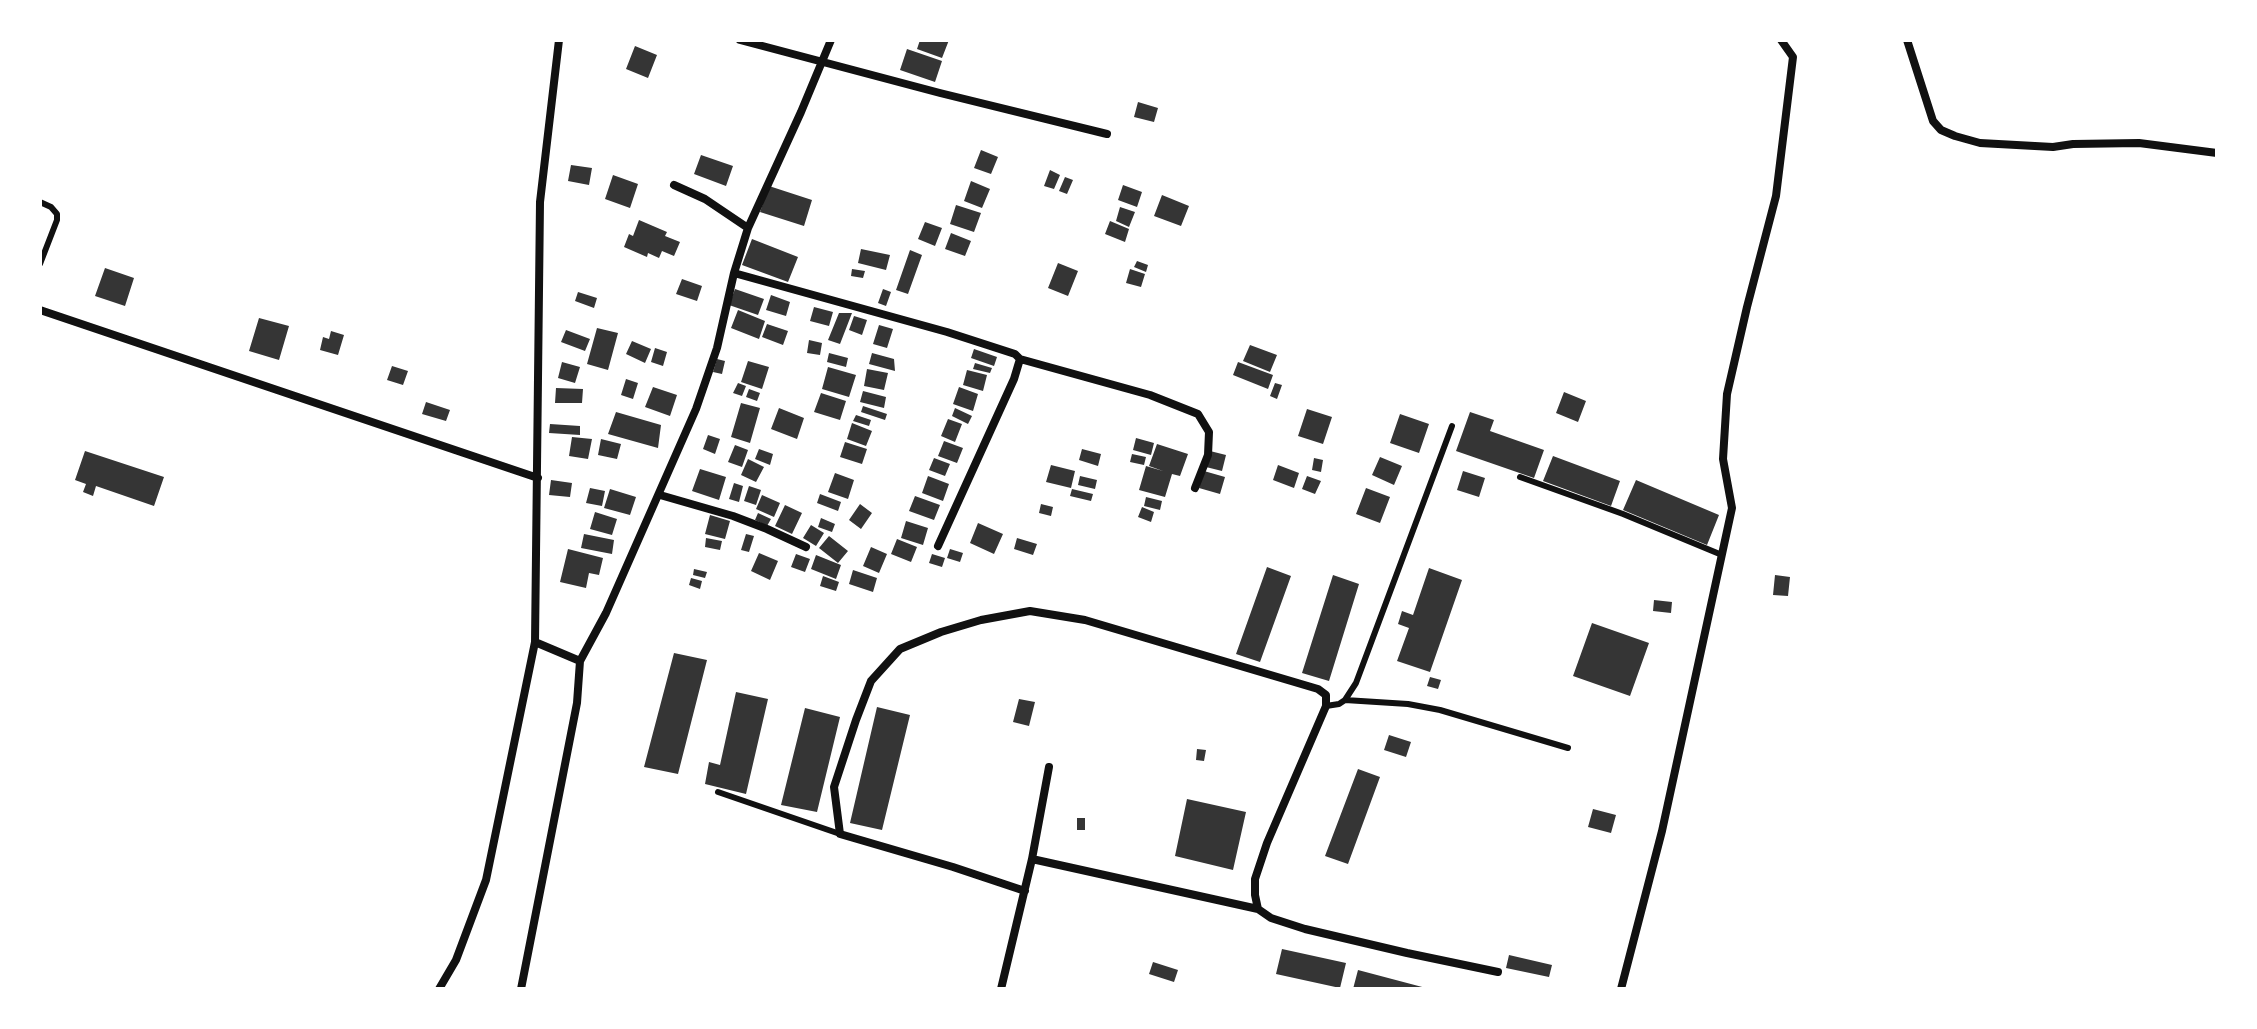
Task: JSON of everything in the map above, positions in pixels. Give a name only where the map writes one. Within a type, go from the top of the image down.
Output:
[{"type":"street","points":[[439,989],[456,960],[486,880],[535,642],[540,202],[559,40]]},
{"type":"street","points":[[740,40],[1107,134]]},
{"type":"street","points":[[521,989],[577,703],[580,661],[606,613],[696,409],[717,348],[748,228],[831,40]]},
{"type":"street","points":[[1621,989],[1662,831],[1732,508],[1723,459],[1727,394],[1776,196],[1793,57],[1781,40]]},
{"type":"street","points":[[1907,40],[1933,121],[1941,130],[1955,136],[1980,143],[2053,147],[2139,143],[2217,153]]},
{"type":"street","points":[[674,185],[705,199],[748,228]]},
{"type":"street","points":[[734,273],[947,332],[1015,354],[1020,359],[1150,395],[1198,414],[1209,432],[1208,455],[1195,488]]},
{"type":"street","points":[[40,310],[538,478]]},
{"type":"street","points":[[938,546],[1014,379],[1020,359]]},
{"type":"street","points":[[660,495],[733,516],[806,547]]},
{"type":"street","points":[[1025,891],[840,834],[834,787],[871,681],[900,649],[981,620],[1030,611],[1085,620],[1318,689],[1326,695],[1326,706],[1267,843],[1255,879],[1258,909]]},
{"type":"street","points":[[535,642],[580,661]]},
{"type":"street","points":[[1001,989],[1032,859],[1049,767]]},
{"type":"street","points":[[1032,859],[1258,909],[1271,918],[1305,929],[1498,972]]},
{"type":"lane","points":[[40,202],[51,207],[57,214],[57,220],[40,264]]},
{"type":"lane","points":[[1326,706],[1345,700],[1356,683],[1452,426]]},
{"type":"lane","points":[[1520,477],[1623,514],[1722,555]]},
{"type":"lane","points":[[1345,700],[1395,702],[1440,710],[1568,748]]},
{"type":"lane","points":[[718,792],[840,834]]},
{"type":"building","points":[[920,40],[949,40],[942,58],[917,49]]},
{"type":"building","points":[[635,46],[657,55],[648,78],[626,69]]},
{"type":"building","points":[[907,49],[942,61],[935,82],[900,70]]},
{"type":"building","points":[[1138,102],[1158,108],[1154,122],[1134,117]]},
{"type":"building","points":[[981,150],[998,157],[991,174],[974,168]]},
{"type":"building","points":[[701,155],[733,166],[726,186],[694,174]]},
{"type":"building","points":[[571,165],[592,168],[589,185],[568,181]]},
{"type":"building","points":[[1050,170],[1060,175],[1054,189],[1044,186]]},
{"type":"building","points":[[613,175],[638,184],[630,208],[605,199]]},
{"type":"building","points":[[1065,177],[1073,180],[1067,194],[1059,191]]},
{"type":"building","points":[[971,181],[990,189],[982,208],[964,201]]},
{"type":"building","points":[[1123,185],[1142,192],[1137,207],[1118,200]]},
{"type":"building","points":[[769,186],[812,200],[804,226],[760,212]]},
{"type":"building","points":[[1162,195],[1189,206],[1181,226],[1154,216]]},
{"type":"building","points":[[956,205],[981,213],[974,232],[950,224]]},
{"type":"building","points":[[1120,207],[1135,212],[1129,227],[1116,221]]},
{"type":"building","points":[[639,220],[667,232],[665,236],[680,242],[674,256],[662,251],[659,258],[648,253],[647,257],[624,247],[629,234],[633,236]]},
{"type":"building","points":[[1110,221],[1129,229],[1125,242],[1105,234]]},
{"type":"building","points":[[925,222],[942,228],[935,246],[918,239]]},
{"type":"building","points":[[951,233],[971,241],[965,256],[945,249]]},
{"type":"building","points":[[752,239],[798,257],[788,282],[742,265]]},
{"type":"building","points":[[861,249],[890,255],[886,270],[858,263]]},
{"type":"building","points":[[910,250],[922,255],[908,294],[896,290]]},
{"type":"building","points":[[1137,261],[1148,265],[1146,272],[1134,267]]},
{"type":"building","points":[[1058,263],[1078,271],[1068,296],[1048,288]]},
{"type":"building","points":[[105,268],[134,278],[125,306],[95,296]]},
{"type":"building","points":[[852,269],[865,271],[863,278],[851,276]]},
{"type":"building","points":[[1130,269],[1145,274],[1141,287],[1126,283]]},
{"type":"building","points":[[682,279],[702,286],[697,301],[676,294]]},
{"type":"building","points":[[735,289],[764,299],[758,315],[729,305]]},
{"type":"building","points":[[883,289],[891,292],[886,306],[878,303]]},
{"type":"building","points":[[578,292],[597,298],[594,308],[575,301]]},
{"type":"building","points":[[771,295],[790,302],[786,316],[766,310]]},
{"type":"building","points":[[814,307],[833,312],[829,326],[810,321]]},
{"type":"building","points":[[738,310],[765,321],[759,339],[731,328]]},
{"type":"building","points":[[839,313],[852,313],[840,344],[828,340]]},
{"type":"building","points":[[854,316],[867,320],[862,335],[849,330]]},
{"type":"building","points":[[259,318],[289,326],[279,360],[249,351]]},
{"type":"building","points":[[767,324],[788,331],[783,345],[762,337]]},
{"type":"building","points":[[879,325],[893,329],[887,348],[873,344]]},
{"type":"building","points":[[597,328],[618,333],[608,370],[587,364]]},
{"type":"building","points":[[566,330],[590,339],[585,351],[561,342]]},
{"type":"building","points":[[331,331],[344,335],[338,355],[320,350],[323,337],[329,339]]},
{"type":"building","points":[[809,340],[822,343],[820,355],[807,353]]},
{"type":"building","points":[[632,341],[651,349],[645,363],[626,354]]},
{"type":"building","points":[[1250,345],[1277,355],[1270,372],[1243,361]]},
{"type":"building","points":[[655,348],[667,352],[663,366],[651,362]]},
{"type":"building","points":[[974,349],[997,357],[994,366],[971,358]]},
{"type":"building","points":[[829,353],[848,358],[846,367],[827,362]]},
{"type":"building","points":[[872,353],[894,359],[895,371],[869,364]]},
{"type":"building","points":[[717,359],[725,361],[722,374],[713,372]]},
{"type":"building","points":[[748,361],[769,367],[762,389],[741,382]]},
{"type":"building","points":[[562,362],[580,367],[575,383],[558,378]]},
{"type":"building","points":[[1238,362],[1273,375],[1268,389],[1233,375]]},
{"type":"building","points":[[975,363],[992,368],[990,373],[973,369]]},
{"type":"building","points":[[392,366],[408,371],[403,385],[387,380]]},
{"type":"building","points":[[828,367],[856,375],[849,397],[822,389]]},
{"type":"building","points":[[867,369],[888,373],[884,390],[864,386]]},
{"type":"building","points":[[967,370],[987,375],[983,391],[963,385]]},
{"type":"building","points":[[626,379],[638,383],[633,399],[621,395]]},
{"type":"building","points":[[738,383],[746,386],[742,396],[733,393]]},
{"type":"building","points":[[1275,383],[1282,385],[1277,399],[1270,396]]},
{"type":"building","points":[[653,387],[677,395],[670,416],[645,407]]},
{"type":"building","points":[[959,387],[978,394],[973,411],[953,404]]},
{"type":"building","points":[[556,388],[583,389],[582,403],[555,403]]},
{"type":"building","points":[[749,389],[760,393],[757,401],[746,397]]},
{"type":"building","points":[[863,391],[886,397],[884,408],[860,402]]},
{"type":"building","points":[[1564,392],[1586,401],[1578,422],[1556,413]]},
{"type":"building","points":[[821,393],[846,401],[840,420],[814,412]]},
{"type":"building","points":[[426,402],[450,410],[446,421],[422,414]]},
{"type":"building","points":[[741,403],[760,408],[750,443],[731,437]]},
{"type":"building","points":[[863,406],[887,414],[885,420],[861,412]]},
{"type":"building","points":[[779,408],[804,418],[797,439],[771,429]]},
{"type":"building","points":[[955,408],[972,416],[968,424],[952,416]]},
{"type":"building","points":[[1307,409],[1332,417],[1323,444],[1298,436]]},
{"type":"building","points":[[616,412],[661,425],[658,448],[608,434]]},
{"type":"building","points":[[1470,412],[1494,420],[1490,431],[1544,450],[1534,478],[1456,451]]},
{"type":"building","points":[[1400,414],[1429,424],[1419,453],[1390,443]]},
{"type":"building","points":[[856,415],[871,420],[869,426],[853,421]]},
{"type":"building","points":[[948,419],[962,424],[955,442],[941,436]]},
{"type":"building","points":[[852,423],[872,431],[866,446],[847,439]]},
{"type":"building","points":[[550,424],[580,426],[580,435],[549,433]]},
{"type":"building","points":[[708,435],[720,439],[715,454],[703,449]]},
{"type":"building","points":[[572,437],[592,439],[588,459],[569,456]]},
{"type":"building","points":[[1136,438],[1154,443],[1151,455],[1133,450]]},
{"type":"building","points":[[601,439],[621,444],[617,459],[598,455]]},
{"type":"building","points":[[944,441],[963,448],[957,463],[938,456]]},
{"type":"building","points":[[845,442],[867,449],[862,464],[840,457]]},
{"type":"building","points":[[1157,444],[1188,454],[1180,476],[1172,474],[1165,497],[1139,490],[1146,466],[1163,471],[1149,466]]},
{"type":"building","points":[[735,445],[748,450],[742,467],[728,462]]},
{"type":"building","points":[[759,449],[773,454],[770,465],[755,459]]},
{"type":"building","points":[[1082,449],[1101,454],[1098,466],[1079,460]]},
{"type":"building","points":[[85,451],[164,477],[154,506],[96,486],[93,496],[83,492],[86,484],[75,480]]},
{"type":"building","points":[[1210,451],[1226,455],[1222,471],[1206,467]]},
{"type":"building","points":[[1132,454],[1146,457],[1144,465],[1130,462]]},
{"type":"building","points":[[1553,456],[1620,481],[1611,506],[1543,481]]},
{"type":"building","points":[[1380,457],[1402,466],[1394,485],[1372,475]]},
{"type":"building","points":[[934,458],[950,464],[945,476],[929,470]]},
{"type":"building","points":[[1314,458],[1323,460],[1321,472],[1312,470]]},
{"type":"building","points":[[748,459],[764,467],[756,482],[741,475]]},
{"type":"building","points":[[1051,465],[1075,471],[1071,488],[1046,482]]},
{"type":"building","points":[[1278,465],[1299,473],[1294,488],[1273,480]]},
{"type":"building","points":[[700,469],[726,477],[719,500],[692,491]]},
{"type":"building","points":[[1204,471],[1225,477],[1220,494],[1199,488]]},
{"type":"building","points":[[1463,471],[1485,478],[1479,497],[1457,490]]},
{"type":"building","points":[[835,473],[854,480],[848,499],[828,492]]},
{"type":"building","points":[[928,476],[949,484],[943,501],[922,493]]},
{"type":"building","points":[[1080,476],[1097,480],[1095,489],[1078,485]]},
{"type":"building","points":[[1307,476],[1321,481],[1315,494],[1302,489]]},
{"type":"building","points":[[551,480],[572,483],[570,497],[549,495]]},
{"type":"building","points":[[1636,480],[1719,515],[1707,545],[1623,510]]},
{"type":"building","points":[[734,483],[743,486],[739,502],[729,499]]},
{"type":"building","points":[[749,486],[761,490],[756,505],[744,501]]},
{"type":"building","points":[[590,488],[605,491],[602,506],[586,503]]},
{"type":"building","points":[[1366,488],[1390,497],[1380,523],[1356,514]]},
{"type":"building","points":[[610,489],[636,497],[630,515],[604,508]]},
{"type":"building","points":[[1072,489],[1093,494],[1091,501],[1070,496]]},
{"type":"building","points":[[820,494],[841,502],[838,511],[817,503]]},
{"type":"building","points":[[762,495],[780,503],[774,517],[756,509]]},
{"type":"building","points":[[915,496],[940,505],[934,520],[909,511]]},
{"type":"building","points":[[1146,497],[1162,501],[1160,510],[1144,506]]},
{"type":"building","points":[[860,504],[872,513],[861,529],[849,520]]},
{"type":"building","points":[[1041,504],[1053,507],[1051,516],[1039,513]]},
{"type":"building","points":[[785,505],[802,513],[792,534],[775,526]]},
{"type":"building","points":[[1142,507],[1154,512],[1151,522],[1138,517]]},
{"type":"building","points":[[595,512],[617,519],[612,535],[590,529]]},
{"type":"building","points":[[758,513],[771,519],[767,526],[755,520]]},
{"type":"building","points":[[710,515],[730,521],[725,539],[705,534]]},
{"type":"building","points":[[821,518],[835,524],[832,532],[818,527]]},
{"type":"building","points":[[906,521],[928,528],[923,545],[901,538]]},
{"type":"building","points":[[978,523],[1003,534],[994,554],[970,543]]},
{"type":"building","points":[[811,525],[824,533],[816,546],[803,538]]},
{"type":"building","points":[[584,534],[614,540],[612,554],[581,548]]},
{"type":"building","points":[[746,534],[754,536],[749,552],[741,550]]},
{"type":"building","points":[[829,536],[848,551],[838,563],[819,548]]},
{"type":"building","points":[[706,538],[722,541],[720,550],[705,547]]},
{"type":"building","points":[[1017,538],[1037,544],[1033,555],[1014,549]]},
{"type":"building","points":[[897,539],[917,547],[911,562],[891,554]]},
{"type":"building","points":[[871,547],[887,554],[879,573],[863,566]]},
{"type":"building","points":[[568,549],[603,558],[599,575],[589,573],[586,588],[560,582]]},
{"type":"building","points":[[950,549],[963,553],[960,562],[947,558]]},
{"type":"building","points":[[759,553],[778,561],[770,580],[751,571]]},
{"type":"building","points":[[796,554],[810,559],[805,572],[791,567]]},
{"type":"building","points":[[932,554],[945,558],[942,567],[929,563]]},
{"type":"building","points":[[816,555],[841,565],[836,579],[811,569]]},
{"type":"building","points":[[1267,567],[1291,576],[1260,662],[1236,654]]},
{"type":"building","points":[[1429,568],[1462,580],[1430,672],[1397,661],[1409,628],[1398,624],[1402,611],[1413,615]]},
{"type":"building","points":[[694,569],[707,572],[705,578],[693,575]]},
{"type":"building","points":[[853,570],[877,578],[873,592],[849,584]]},
{"type":"building","points":[[1333,575],[1359,584],[1329,681],[1302,673]]},
{"type":"building","points":[[1775,575],[1790,577],[1788,596],[1773,595]]},
{"type":"building","points":[[823,576],[839,582],[836,591],[820,586]]},
{"type":"building","points":[[691,578],[702,581],[700,589],[689,585]]},
{"type":"building","points":[[1654,600],[1672,602],[1671,613],[1653,611]]},
{"type":"building","points":[[1592,623],[1649,643],[1630,696],[1573,676]]},
{"type":"building","points":[[674,653],[707,660],[678,774],[644,767]]},
{"type":"building","points":[[1430,677],[1441,680],[1438,689],[1427,686]]},
{"type":"building","points":[[736,692],[768,699],[746,794],[705,784],[709,762],[720,765]]},
{"type":"building","points":[[1019,699],[1035,702],[1029,726],[1013,722]]},
{"type":"building","points":[[877,707],[910,715],[882,830],[850,823]]},
{"type":"building","points":[[805,708],[840,717],[817,812],[781,805]]},
{"type":"building","points":[[1389,735],[1411,742],[1406,757],[1384,750]]},
{"type":"building","points":[[1197,749],[1206,750],[1204,761],[1196,760]]},
{"type":"building","points":[[1358,769],[1380,777],[1348,864],[1325,856]]},
{"type":"building","points":[[1187,799],[1246,812],[1233,870],[1175,856]]},
{"type":"building","points":[[1593,809],[1616,815],[1611,833],[1588,827]]},
{"type":"building","points":[[1077,818],[1085,818],[1085,830],[1077,830]]},
{"type":"building","points":[[1282,949],[1346,963],[1340,988],[1276,974]]},
{"type":"building","points":[[1509,955],[1552,965],[1549,977],[1506,968]]},
{"type":"building","points":[[1153,962],[1178,970],[1174,982],[1149,974]]},
{"type":"building","points":[[1358,970],[1426,988],[1426,989],[1353,989]]}]
